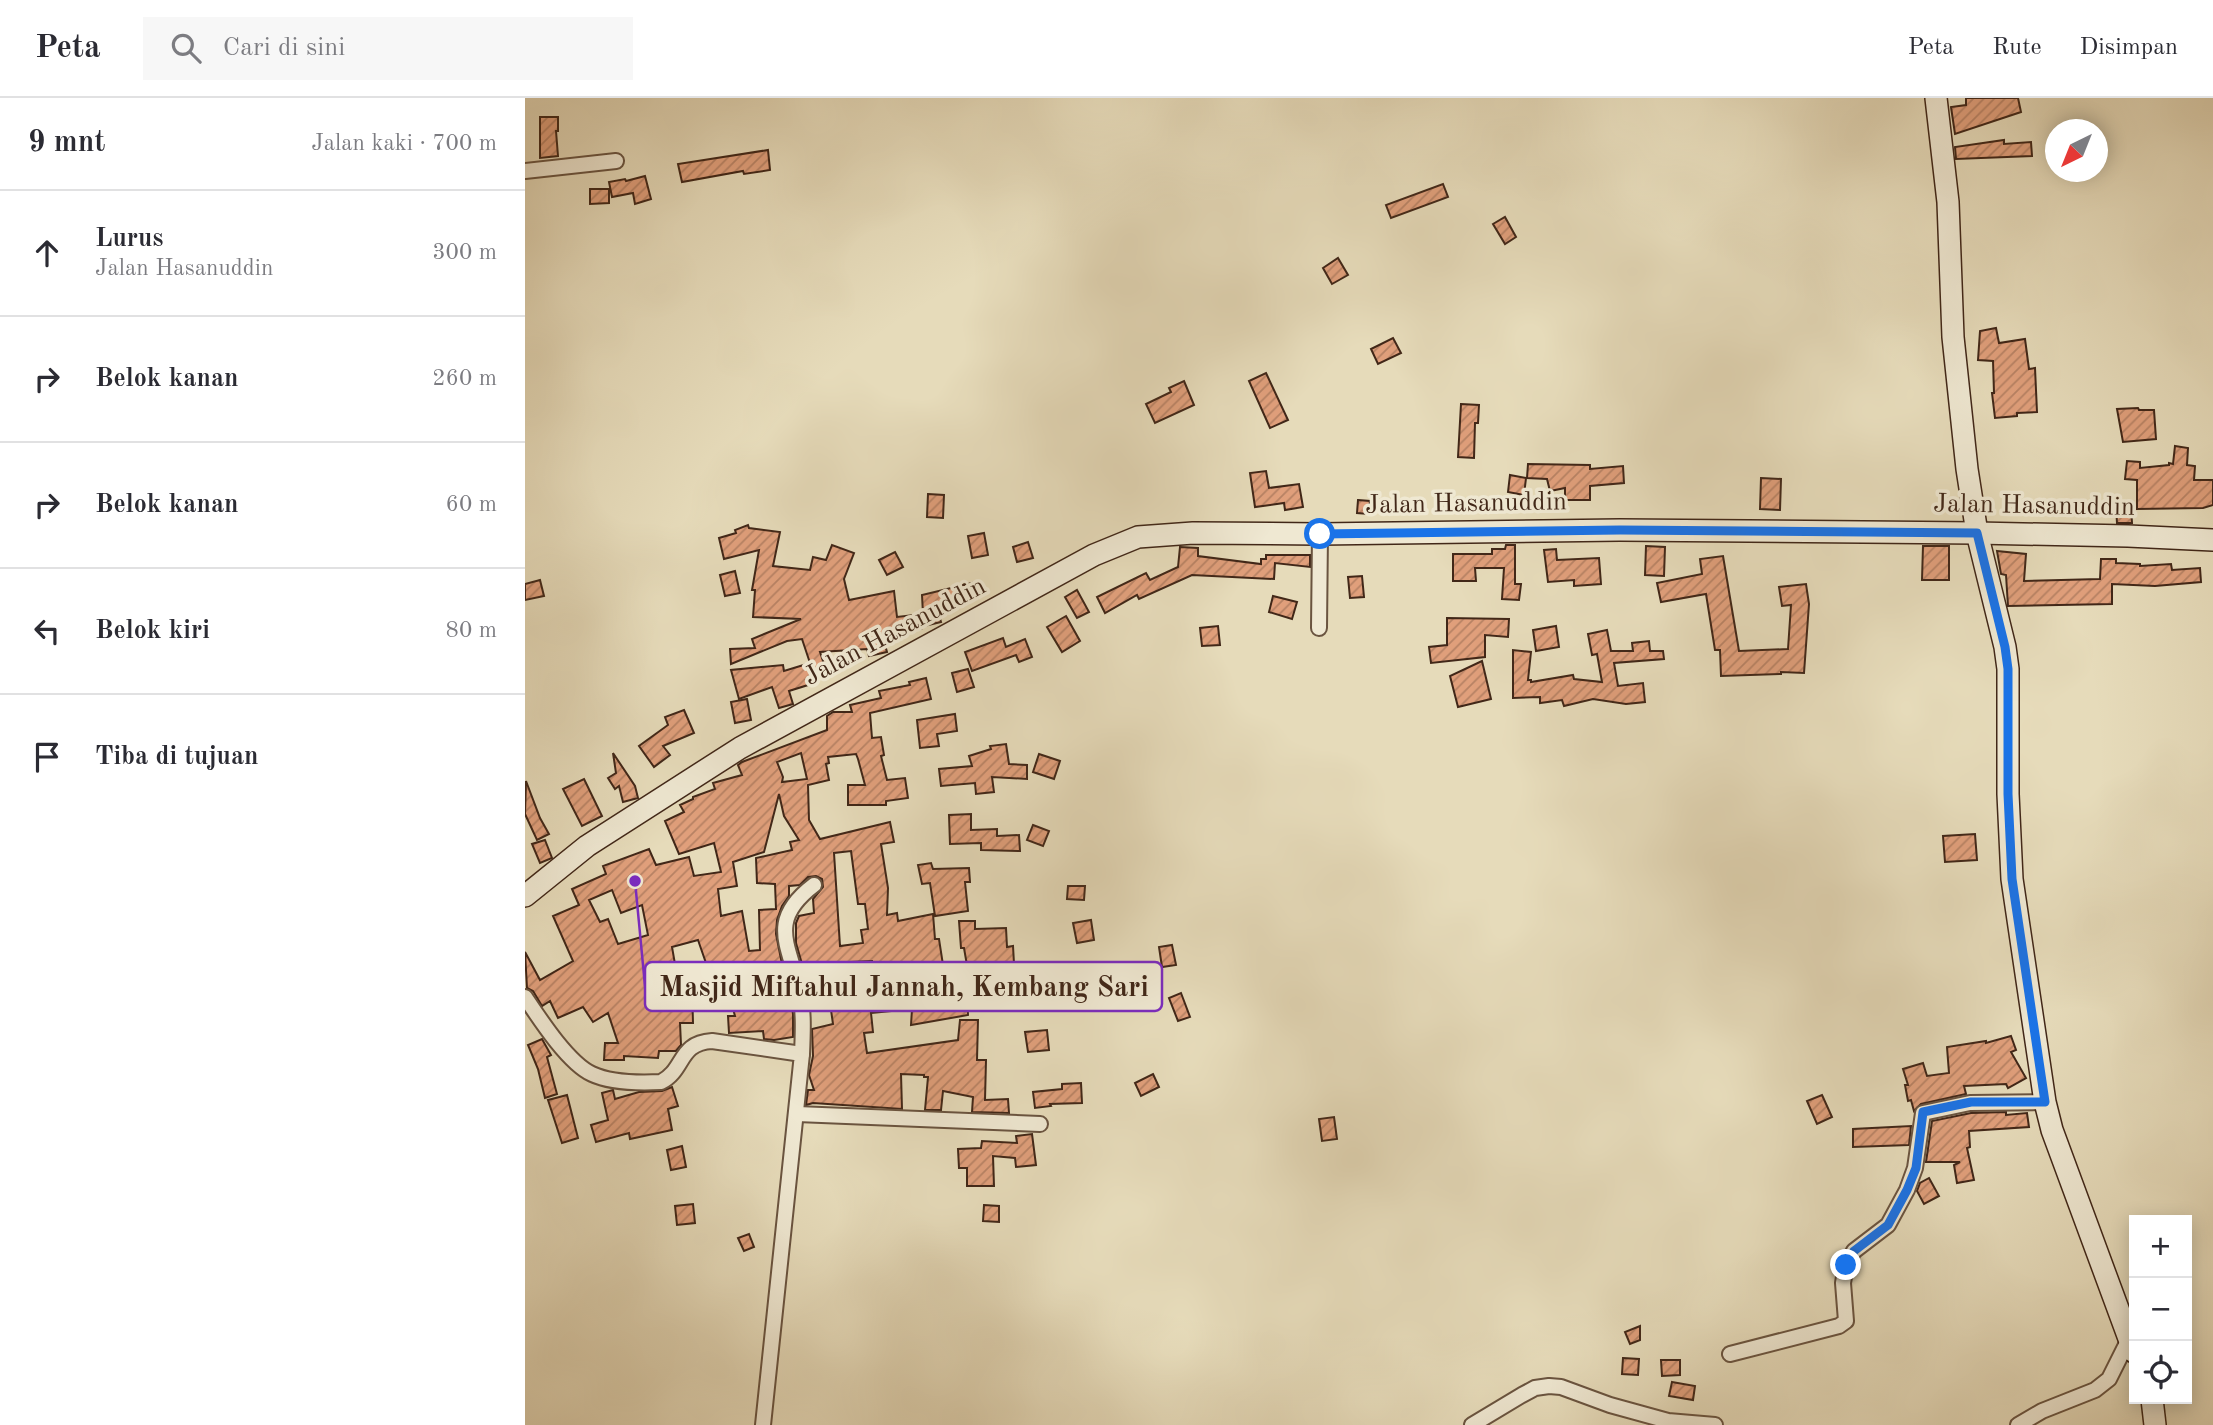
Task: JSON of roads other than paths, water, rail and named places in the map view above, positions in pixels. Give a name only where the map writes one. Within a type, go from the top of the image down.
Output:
[{"type":"street","points":[[1936,98],[1948,202],[1953,337],[1967,469],[1977,533],[2008,669],[2008,794],[2012,879],[2045,1102],[2052,1130],[2130,1341]]},
{"type":"street","points":[[525,171],[617,161]]},
{"type":"street","name":"Jalan Hasanuddin","points":[[525,896],[587,846],[740,748],[1114,545],[1138,537],[1620,530],[1977,533],[2213,540]]},
{"type":"street","points":[[1319,628],[1320,534]]},
{"type":"street","points":[[764,1425],[801,1054],[801,1003],[784,937],[790,911],[814,885]]},
{"type":"street","points":[[525,996],[573,1059],[584,1069],[602,1078],[661,1082],[668,1078],[686,1051],[702,1042],[712,1041],[801,1054]]},
{"type":"street","points":[[1730,1354],[1846,1321],[1843,1283],[1846,1265],[1854,1251],[1888,1225],[1907,1190],[1916,1168],[1923,1112],[1971,1102],[2045,1102]]},
{"type":"street","points":[[797,1114],[1040,1125]]},
{"type":"street","points":[[2018,1425],[2042,1411],[2095,1390],[2109,1379],[2129,1350]]},
{"type":"street","points":[[1472,1425],[1535,1388],[1561,1387],[1609,1405],[1668,1421],[1714,1425]]},
{"type":"street","points":[[2153,1404],[2155,1425]]},
{"type":"place","name":"Masjid Miftahul Jannah, Kembang Sari","points":[[635,881]]}]
